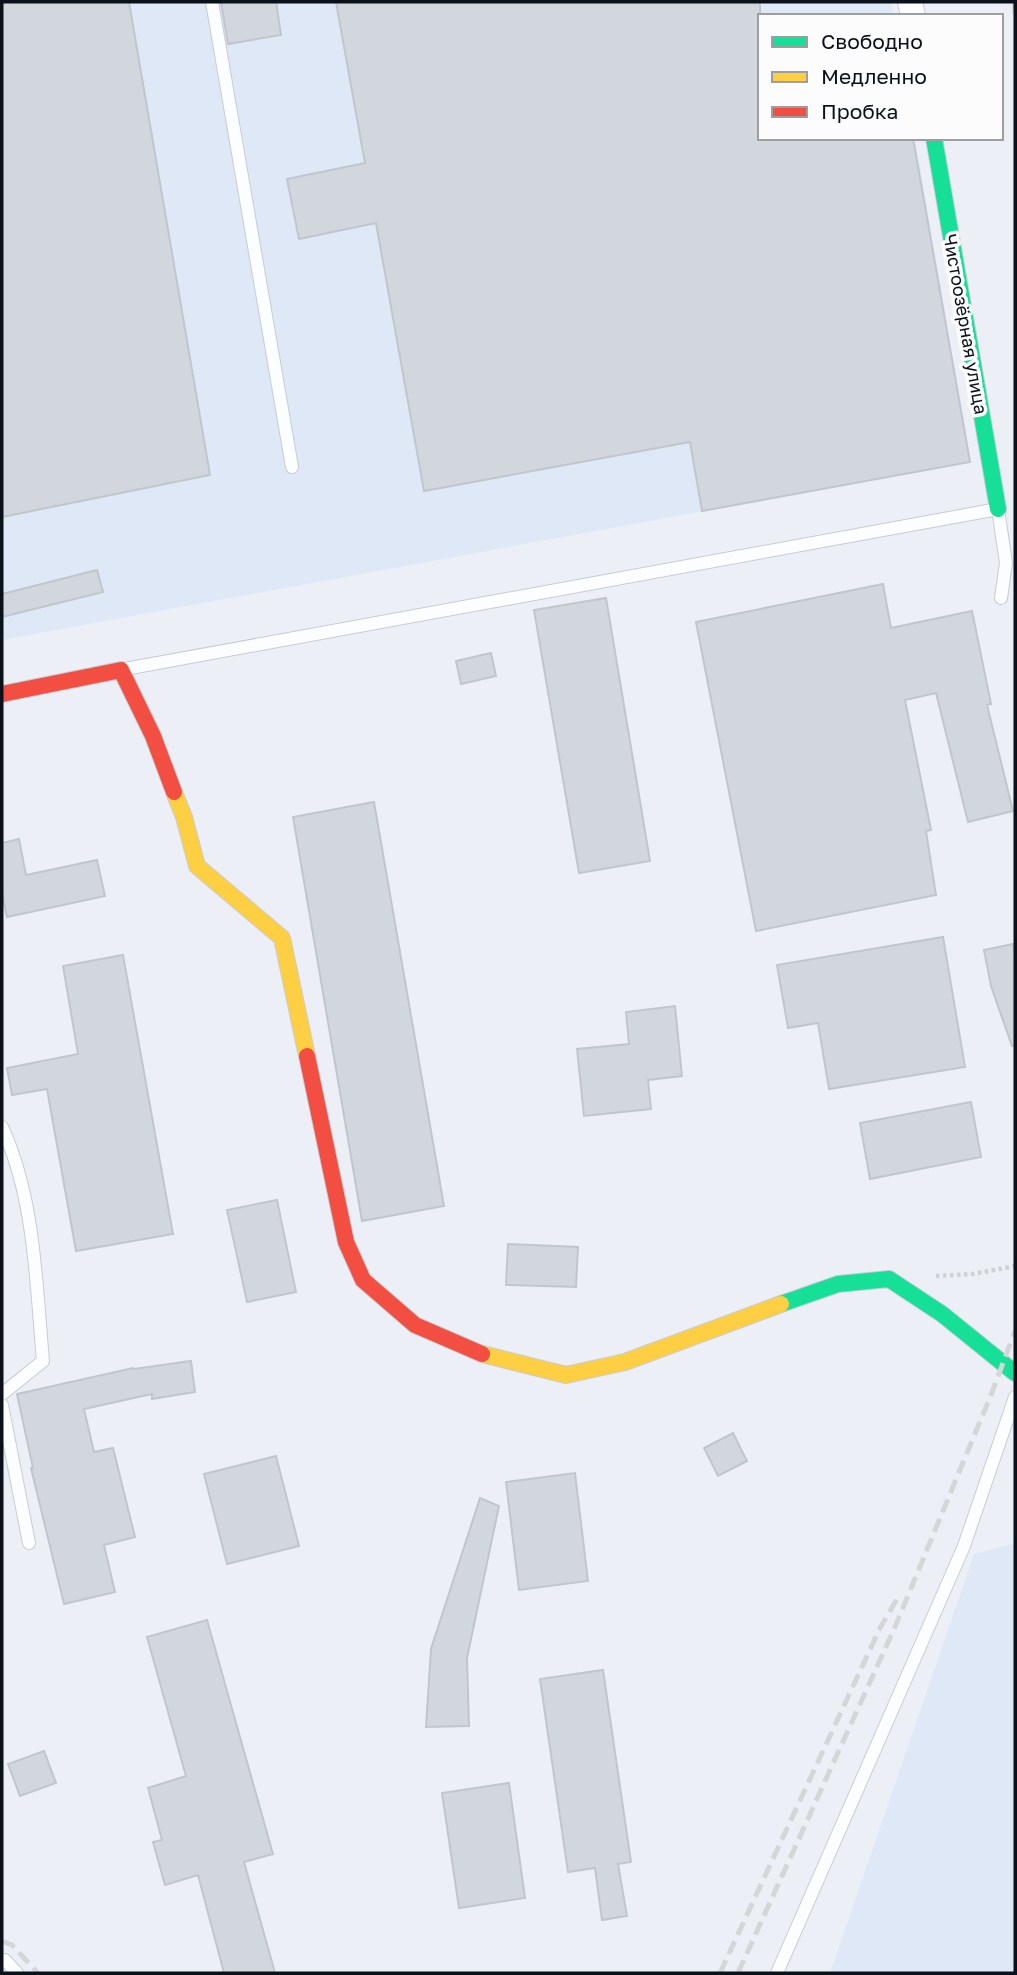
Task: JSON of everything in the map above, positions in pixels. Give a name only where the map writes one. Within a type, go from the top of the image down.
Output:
[{"type":"street","name":"Чистоозёрная улица","points":[[934,140],[998,509]]},
{"type":"street","points":[[2,694],[121,670],[153,736],[184,817],[197,866],[282,938],[345,1242],[363,1280],[415,1325],[478,1353],[566,1375],[625,1362],[838,1283],[889,1279],[942,1314],[1015,1373]]},
{"type":"lane","points":[[212,2],[292,467]]},
{"type":"lane","points":[[121,670],[998,509],[1006,563],[1001,598]]},
{"type":"lane","points":[[2,1127],[13,1150],[31,1231],[43,1361],[2,1394]]},
{"type":"lane","points":[[778,1973],[964,1546],[1015,1397]]},
{"type":"lane","points":[[2,1405],[29,1543]]},
{"type":"lane","points":[[2,1960],[17,1973]]},
{"type":"path","points":[[931,1277],[973,1274],[1015,1265]]},
{"type":"shaded area","points":[[2,2],[891,2],[893,14],[758,14],[758,140],[915,140],[971,462],[2,640]]},
{"type":"shaded area","points":[[1015,1543],[1015,1973],[830,1973],[974,1554]]},
{"type":"building","points":[[2,2],[129,2],[210,475],[2,517]]},
{"type":"building","points":[[221,2],[276,2],[281,35],[228,44]]},
{"type":"building","points":[[336,2],[760,2],[758,140],[913,140],[970,462],[702,511],[690,442],[424,491],[376,223],[299,239],[287,179],[365,163]]},
{"type":"building","points":[[97,570],[103,592],[2,617],[2,594]]},
{"type":"building","points":[[883,584],[891,628],[972,611],[991,704],[987,705],[1013,811],[968,822],[936,693],[905,700],[931,830],[926,831],[936,895],[756,931],[696,622]]},
{"type":"building","points":[[606,598],[650,861],[579,873],[534,610]]},
{"type":"building","points":[[491,653],[496,676],[461,684],[456,661]]},
{"type":"building","points":[[374,802],[444,1206],[362,1221],[293,817]]},
{"type":"building","points":[[19,839],[26,875],[97,860],[105,896],[7,917],[2,894],[2,843]]},
{"type":"building","points":[[943,937],[965,1067],[829,1089],[818,1023],[788,1028],[777,965]]},
{"type":"building","points":[[1013,944],[1015,1046],[1012,1046],[991,986],[984,950]]},
{"type":"building","points":[[123,955],[173,1234],[76,1251],[47,1089],[12,1095],[7,1068],[78,1054],[63,966]]},
{"type":"building","points":[[675,1006],[682,1076],[648,1080],[651,1109],[584,1116],[577,1049],[629,1044],[626,1012]]},
{"type":"building","points":[[971,1102],[981,1157],[870,1179],[860,1123]]},
{"type":"building","points":[[277,1200],[296,1292],[247,1302],[227,1210]]},
{"type":"building","points":[[508,1244],[578,1247],[576,1287],[506,1285]]},
{"type":"building","points":[[191,1361],[195,1392],[152,1399],[152,1394],[84,1409],[94,1452],[113,1448],[135,1537],[104,1545],[115,1592],[64,1604],[31,1468],[17,1394],[133,1368]]},
{"type":"building","points":[[733,1433],[747,1461],[718,1476],[704,1448]]},
{"type":"building","points":[[276,1456],[299,1546],[227,1564],[204,1474]]},
{"type":"building","points":[[575,1473],[588,1581],[519,1590],[506,1482]]},
{"type":"building","points":[[480,1498],[499,1506],[467,1658],[469,1726],[426,1727],[431,1649]]},
{"type":"building","points":[[207,1620],[273,1854],[244,1862],[275,1973],[224,1973],[198,1875],[165,1885],[153,1842],[162,1840],[148,1788],[186,1776],[147,1637]]},
{"type":"building","points":[[603,1670],[631,1862],[618,1864],[627,1916],[602,1920],[595,1868],[568,1872],[540,1679]]},
{"type":"building","points":[[44,1751],[56,1783],[20,1796],[8,1764]]},
{"type":"building","points":[[509,1783],[525,1898],[459,1908],[442,1793]]},
{"type":"railway","points":[[1014,2],[1015,14]]},
{"type":"railway","points":[[738,1973],[895,1627],[1015,1331]]},
{"type":"railway","points":[[720,1973],[880,1628],[900,1594]]},
{"type":"railway","points":[[2,1941],[12,1945],[38,1973]]},
{"type":"traffic: fast","points":[[934,140],[998,509]]},
{"type":"traffic: fast","points":[[781,1304],[838,1284],[889,1279],[942,1314],[1015,1373]]},
{"type":"traffic: slow","points":[[174,792],[184,817],[197,866],[282,938],[307,1056]]},
{"type":"traffic: slow","points":[[482,1354],[566,1375],[625,1362],[781,1304]]},
{"type":"traffic: jam","points":[[2,694],[121,670],[153,736],[174,792]]},
{"type":"traffic: jam","points":[[307,1056],[346,1242],[363,1280],[415,1325],[482,1354]]}]
